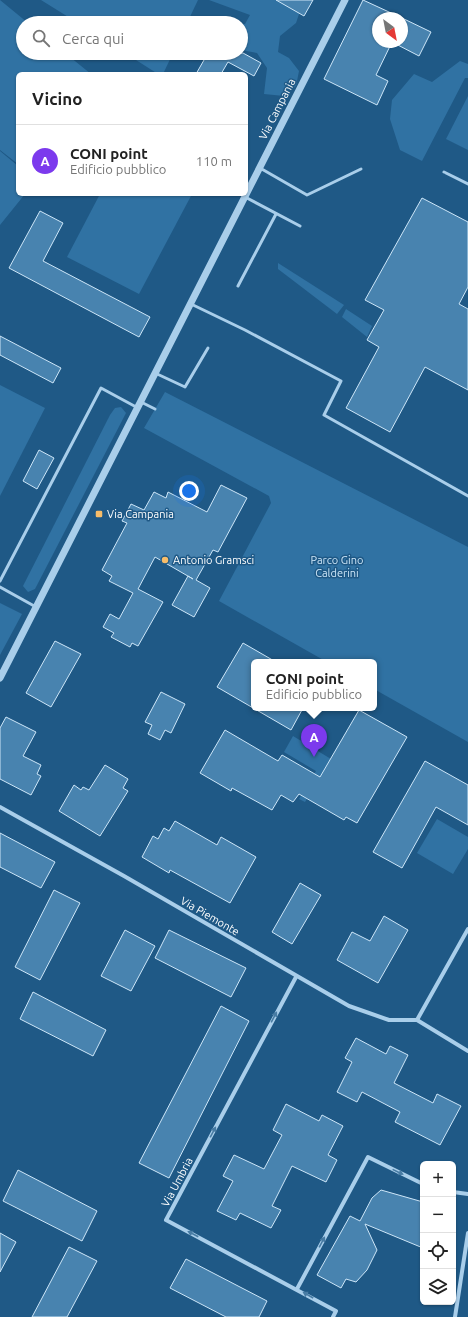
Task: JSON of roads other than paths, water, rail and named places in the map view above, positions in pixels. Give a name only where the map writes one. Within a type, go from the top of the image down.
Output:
[{"type":"street","name":"Via Campania","points":[[248,193],[345,0]]},
{"type":"street","name":"Via Campania","points":[[0,678],[246,197]]},
{"type":"street","name":"Via Piemonte","points":[[0,807],[124,876],[296,977],[349,1006],[389,1020],[417,1020]]},
{"type":"street","points":[[468,929],[417,1020],[468,1051]]},
{"type":"street","name":"Via Umbria","points":[[296,977],[166,1220],[336,1311],[333,1317]]},
{"type":"street","points":[[297,1289],[368,1158],[420,1183]]},
{"type":"street","points":[[456,1192],[468,1194]]},
{"type":"street","points":[[455,1317],[468,1233]]},
{"type":"lane","points":[[260,168],[307,195],[361,168]]},
{"type":"lane","points":[[444,172],[468,184]]},
{"type":"lane","points":[[246,197],[300,226]]},
{"type":"lane","points":[[238,286],[276,214]]},
{"type":"lane","points":[[190,304],[245,330],[342,380],[324,415],[468,496]]},
{"type":"lane","points":[[155,374],[185,387],[208,348]]},
{"type":"lane","points":[[0,581],[101,388],[139,405],[155,409]]},
{"type":"lane","points":[[0,587],[36,606]]},
{"type":"place","name":"Via Campania","points":[[99,514]]},
{"type":"place","name":"Antonio Gramsci","points":[[165,560]]},
{"type":"place","name":"CONI point","points":[[314,757]]},
{"type":"park label","name":"Parco Gino Calderini","points":[[337,566]]}]
